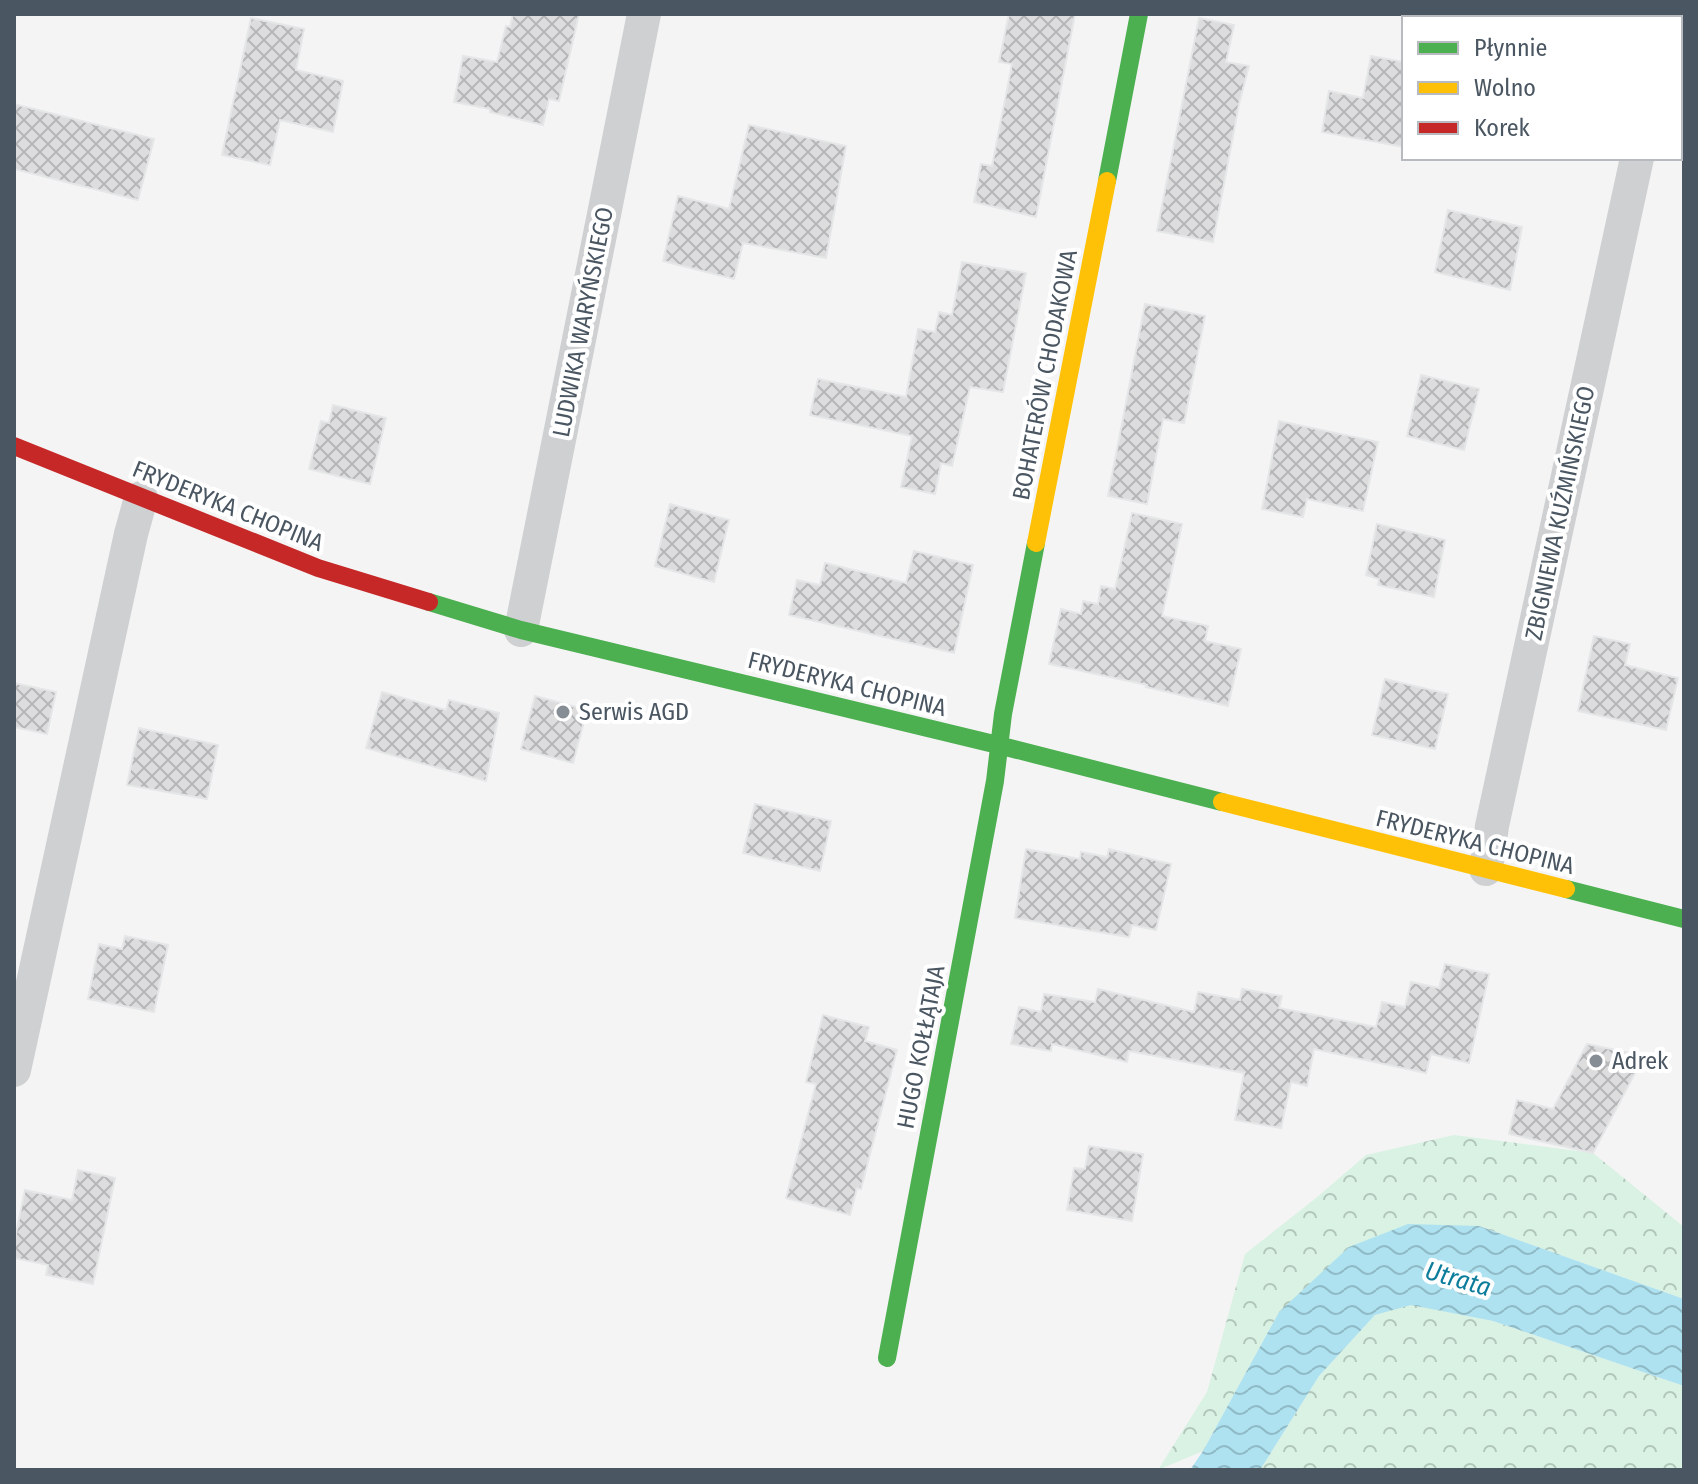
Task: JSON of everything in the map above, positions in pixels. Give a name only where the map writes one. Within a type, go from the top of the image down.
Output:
[{"type":"main road","name":"BOHATERÓW CHODAKOWA","points":[[998,745],[1139,14]]},
{"type":"main road","name":"FRYDERYKA CHOPINA","points":[[14,446],[318,568],[521,630],[998,745],[1684,919]]},
{"type":"main road","name":"HUGO KOŁŁĄTAJA","points":[[887,1358],[995,781],[998,745]]},
{"type":"street","name":"LUDWIKA WARYŃSKIEGO","points":[[521,630],[644,14]]},
{"type":"street","name":"ZBIGNIEWA KUŹMIŃSKIEGO","points":[[1486,869],[1492,826],[1637,160]]},
{"type":"street","points":[[14,1070],[127,549],[141,498]]},
{"type":"green space","points":[[1454,1135],[1593,1153],[1684,1227],[1684,1299],[1479,1226],[1279,1312],[1203,1451],[1158,1470],[1207,1392],[1245,1254],[1366,1155]]},
{"type":"green space","points":[[1411,1304],[1493,1321],[1684,1386],[1684,1470],[1260,1470],[1319,1376],[1375,1315]]},
{"type":"water","name":"Utrata","points":[[1408,1224],[1479,1226],[1684,1299],[1684,1386],[1493,1321],[1411,1305],[1375,1315],[1319,1376],[1260,1470],[1190,1470],[1279,1312],[1349,1247]]},
{"type":"building","points":[[513,14],[579,14],[559,101],[549,99],[543,125],[454,102],[463,56],[497,62],[506,26],[510,27]]},
{"type":"building","points":[[1009,14],[1075,14],[1036,217],[974,202],[981,164],[992,166],[1012,64],[999,62]]},
{"type":"building","points":[[251,18],[304,29],[296,70],[343,81],[333,132],[280,120],[270,165],[222,155]]},
{"type":"building","points":[[1199,18],[1234,25],[1226,62],[1249,66],[1213,242],[1157,231]]},
{"type":"building","points":[[1371,56],[1402,62],[1402,147],[1322,132],[1329,91],[1363,98]]},
{"type":"building","points":[[14,104],[154,139],[138,200],[14,169]]},
{"type":"building","points":[[749,125],[846,146],[826,258],[743,243],[734,279],[663,261],[678,196],[729,209]]},
{"type":"building","points":[[1448,210],[1522,227],[1510,290],[1435,272]]},
{"type":"building","points":[[962,262],[1026,273],[1003,392],[970,387],[952,466],[941,463],[935,494],[901,487],[912,436],[810,415],[818,379],[906,397],[918,329],[935,332],[939,312],[952,315]]},
{"type":"building","points":[[1145,304],[1205,316],[1184,423],[1163,419],[1147,504],[1108,496]]},
{"type":"building","points":[[1421,375],[1479,389],[1464,450],[1407,436]]},
{"type":"building","points":[[333,405],[386,418],[370,484],[309,469],[321,421],[329,423]]},
{"type":"building","points":[[1279,421],[1378,442],[1363,511],[1307,499],[1303,517],[1262,509]]},
{"type":"building","points":[[670,504],[729,520],[714,582],[655,566]]},
{"type":"building","points":[[1132,513],[1182,524],[1162,616],[1208,626],[1205,641],[1241,649],[1228,706],[1049,664],[1061,609],[1081,614],[1083,601],[1098,604],[1101,586],[1115,589]]},
{"type":"building","points":[[1377,524],[1445,540],[1434,597],[1378,585],[1379,579],[1366,575]]},
{"type":"building","points":[[914,551],[973,565],[954,653],[789,615],[797,580],[820,585],[825,563],[906,583]]},
{"type":"building","points":[[1594,636],[1630,644],[1625,665],[1678,678],[1666,730],[1578,711]]},
{"type":"building","points":[[1385,679],[1448,694],[1435,749],[1372,735]]},
{"type":"building","points":[[14,683],[56,692],[47,734],[14,727]]},
{"type":"building","points":[[382,692],[446,710],[449,700],[499,713],[486,781],[366,748]]},
{"type":"building","points":[[535,696],[587,710],[573,763],[521,749]]},
{"type":"building","points":[[139,728],[218,745],[207,799],[127,785]]},
{"type":"building","points":[[755,804],[831,821],[820,871],[743,853]]},
{"type":"building","points":[[1026,849],[1080,859],[1081,852],[1107,857],[1109,849],[1171,864],[1156,930],[1132,925],[1129,937],[1015,918]]},
{"type":"building","points":[[125,936],[168,945],[154,1012],[88,999],[99,944],[122,949]]},
{"type":"building","points":[[1445,964],[1489,974],[1469,1063],[1431,1054],[1426,1073],[1314,1049],[1307,1086],[1291,1082],[1281,1128],[1235,1120],[1244,1073],[1129,1051],[1127,1062],[1052,1044],[1051,1051],[1011,1044],[1019,1007],[1041,1012],[1044,994],[1095,1002],[1098,989],[1194,1012],[1198,992],[1240,1000],[1242,989],[1282,996],[1279,1008],[1376,1027],[1382,1002],[1405,1007],[1411,982],[1439,988]]},
{"type":"building","points":[[823,1015],[869,1027],[865,1041],[897,1050],[861,1189],[857,1188],[850,1215],[786,1198],[816,1084],[806,1082]]},
{"type":"building","points":[[1587,1044],[1644,1056],[1593,1153],[1509,1134],[1517,1100],[1553,1109]]},
{"type":"building","points":[[1089,1146],[1143,1154],[1132,1221],[1067,1210],[1074,1168],[1085,1169]]},
{"type":"building","points":[[78,1170],[115,1178],[93,1284],[46,1275],[48,1265],[14,1258],[25,1190],[72,1200]]},
{"type":"traffic: fast","points":[[1107,181],[1139,14]]},
{"type":"traffic: fast","points":[[887,1358],[995,781],[1003,714],[1036,543]]},
{"type":"traffic: fast","points":[[429,602],[521,630],[1222,802]]},
{"type":"traffic: fast","points":[[1566,889],[1684,919]]},
{"type":"traffic: slow","points":[[1036,543],[1107,181]]},
{"type":"traffic: slow","points":[[1222,802],[1566,889]]},
{"type":"traffic: jam","points":[[14,446],[318,568],[429,602]]},
{"type":"place","name":"Serwis AGD","points":[[563,712]]},
{"type":"place","name":"Adrek","points":[[1596,1061]]}]
